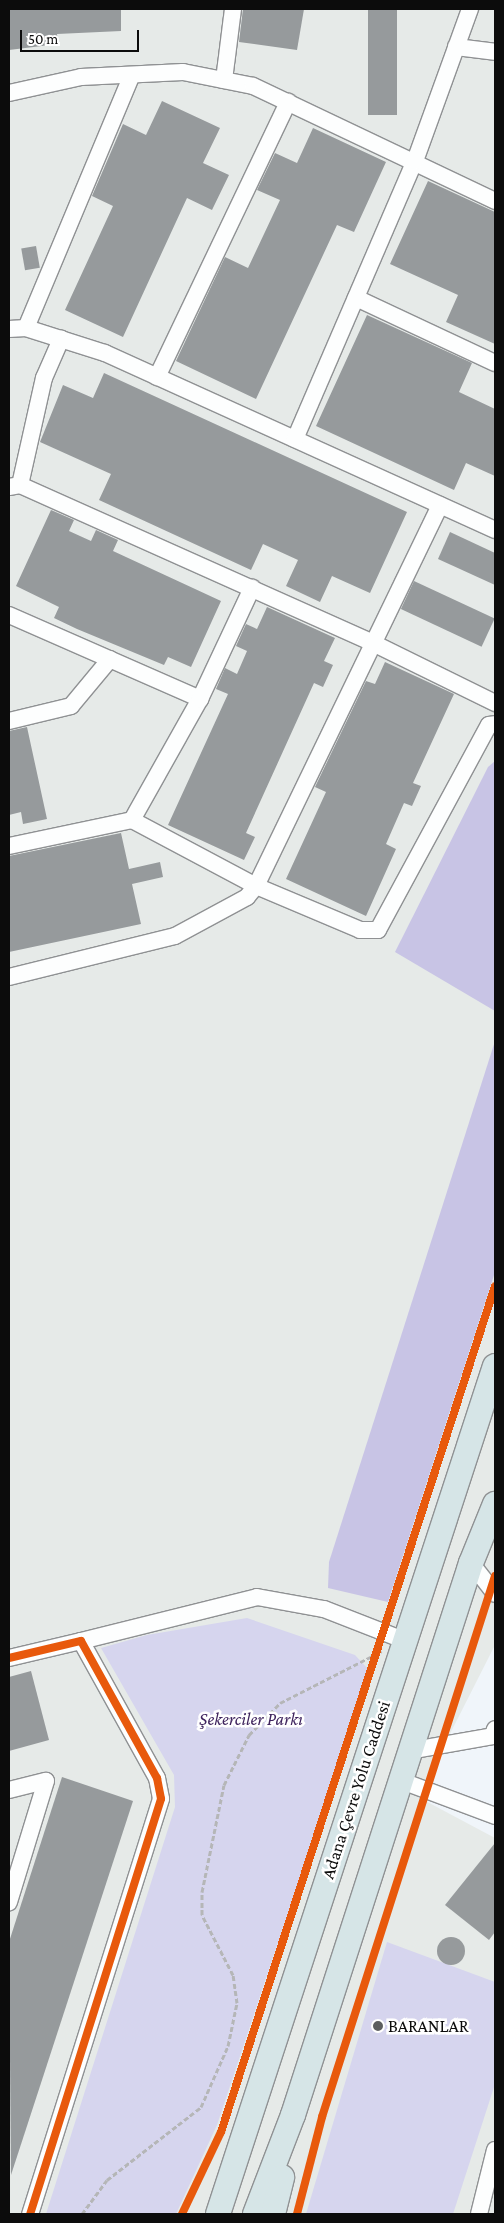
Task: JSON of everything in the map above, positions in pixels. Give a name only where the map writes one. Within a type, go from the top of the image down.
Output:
[{"type":"highway","name":"Adana Çevre Yolu Caddesi","points":[[218,2214],[395,1637],[495,1366]]},
{"type":"highway","points":[[255,2214],[292,2115],[402,1781],[414,1750],[472,1563],[495,1504]]},
{"type":"highway","points":[[202,2214],[254,2101]]},
{"type":"highway","points":[[273,2214],[292,2115]]},
{"type":"street","points":[[224,80],[233,9]]},
{"type":"street","points":[[294,439],[415,161],[470,9]]},
{"type":"street","points":[[456,47],[495,52]]},
{"type":"street","points":[[9,94],[81,77],[183,72],[253,86],[415,161],[495,201]]},
{"type":"street","points":[[26,328],[132,75]]},
{"type":"street","points":[[157,377],[288,102]]},
{"type":"street","points":[[356,298],[495,363]]},
{"type":"street","points":[[9,329],[26,328],[61,339],[157,377],[495,530]]},
{"type":"street","points":[[61,339],[44,378],[15,486],[252,588],[375,644],[495,704]]},
{"type":"street","points":[[9,977],[176,936],[247,896],[256,886],[375,644],[440,505]]},
{"type":"street","points":[[132,820],[200,699],[252,588]]},
{"type":"street","points":[[9,615],[200,699]]},
{"type":"street","points":[[9,721],[71,706],[110,659]]},
{"type":"street","points":[[9,846],[132,820],[256,886],[360,930],[378,930],[489,725],[495,724]]},
{"type":"street","points":[[472,1563],[495,1594]]},
{"type":"street","points":[[9,1658],[257,1598],[324,1609],[395,1637]]},
{"type":"street","points":[[30,2214],[161,1799],[157,1778],[81,1641]]},
{"type":"street","points":[[414,1750],[493,1736],[495,1729]]},
{"type":"street","points":[[9,1790],[46,1781],[9,1902]]},
{"type":"street","points":[[402,1781],[495,1816]]},
{"type":"street","points":[[479,2214],[493,2168],[495,2150]]},
{"type":"path","points":[[82,2214],[107,2180],[201,2107],[228,2046],[237,2003],[234,1985],[202,1915],[202,1892],[224,1785],[249,1735],[280,1703],[379,1653],[395,1637]]},
{"type":"path","points":[[374,1668],[379,1653],[395,1637]]},
{"type":"shaded area","points":[[9,9],[495,9],[495,1645],[418,1797],[495,1838],[495,2214],[9,2214]]},
{"type":"shaded area","points":[[495,761],[495,1011],[395,952],[488,767]]},
{"type":"shaded area","points":[[495,1041],[495,1272],[388,1602],[328,1588],[329,1562]]},
{"type":"green space","name":"Şekerciler Parkı","points":[[247,1618],[355,1655],[369,1670],[217,2125],[176,2214],[46,2214],[175,1807],[174,1775],[101,1648],[147,1635]]},
{"type":"green space","points":[[387,1942],[495,1982],[495,2084],[453,2214],[306,2214]]},
{"type":"building","points":[[9,9],[121,9],[121,31],[57,34],[58,44],[9,50]]},
{"type":"building","points":[[243,9],[304,9],[297,50],[239,42]]},
{"type":"building","points":[[368,9],[397,9],[397,115],[368,115]]},
{"type":"building","points":[[162,101],[220,128],[203,163],[229,175],[212,210],[187,198],[123,337],[65,310],[113,206],[92,196],[123,124],[146,135]]},
{"type":"building","points":[[313,128],[386,162],[354,232],[337,225],[256,399],[176,361],[225,257],[248,268],[280,200],[257,190],[275,153],[297,163]]},
{"type":"building","points":[[428,181],[495,212],[495,344],[446,322],[458,295],[390,264]]},
{"type":"building","points":[[36,246],[40,268],[25,270],[21,249]]},
{"type":"building","points":[[367,315],[472,363],[459,392],[495,409],[495,476],[466,463],[454,490],[316,426]]},
{"type":"building","points":[[104,373],[407,512],[370,593],[332,576],[320,602],[286,586],[298,560],[263,544],[251,570],[99,500],[111,474],[40,442],[63,385],[93,398]]},
{"type":"building","points":[[51,510],[74,520],[69,531],[91,541],[96,530],[118,540],[113,551],[221,601],[191,667],[168,657],[164,665],[77,629],[54,618],[59,607],[16,586]]},
{"type":"building","points":[[450,532],[495,553],[495,585],[438,559]]},
{"type":"building","points":[[414,581],[495,619],[482,647],[401,609]]},
{"type":"building","points":[[267,607],[335,638],[324,661],[333,665],[323,687],[314,683],[246,833],[255,837],[244,860],[168,825],[228,694],[216,689],[225,668],[237,674],[247,651],[236,646],[246,624],[257,629]]},
{"type":"building","points":[[385,662],[454,694],[413,783],[421,786],[412,806],[404,803],[386,844],[396,849],[366,916],[286,879],[326,792],[315,787],[366,681],[375,684]]},
{"type":"building","points":[[27,727],[47,819],[23,824],[21,812],[9,815],[9,731]]},
{"type":"building","points":[[121,833],[129,869],[160,862],[163,877],[132,884],[141,924],[9,952],[9,856]]},
{"type":"building","points":[[31,1671],[49,1740],[9,1751],[9,1677]]},
{"type":"building","points":[[62,1777],[133,1801],[11,2175],[9,1942]]},
{"type":"building","points":[[495,1843],[495,1932],[489,1940],[445,1905]]},
{"type":"building","points":[[451,1937],[461,1941],[465,1951],[461,1961],[451,1965],[441,1961],[437,1951],[441,1941]]},
{"type":"cycle path","points":[[182,2214],[221,2132],[495,1286]]},
{"type":"cycle path","points":[[297,2214],[322,2117],[495,1576]]},
{"type":"cycle path","points":[[9,1658],[81,1641],[157,1778],[161,1799],[30,2214]]},
{"type":"place","name":"BARANLAR","points":[[378,2026]]}]
